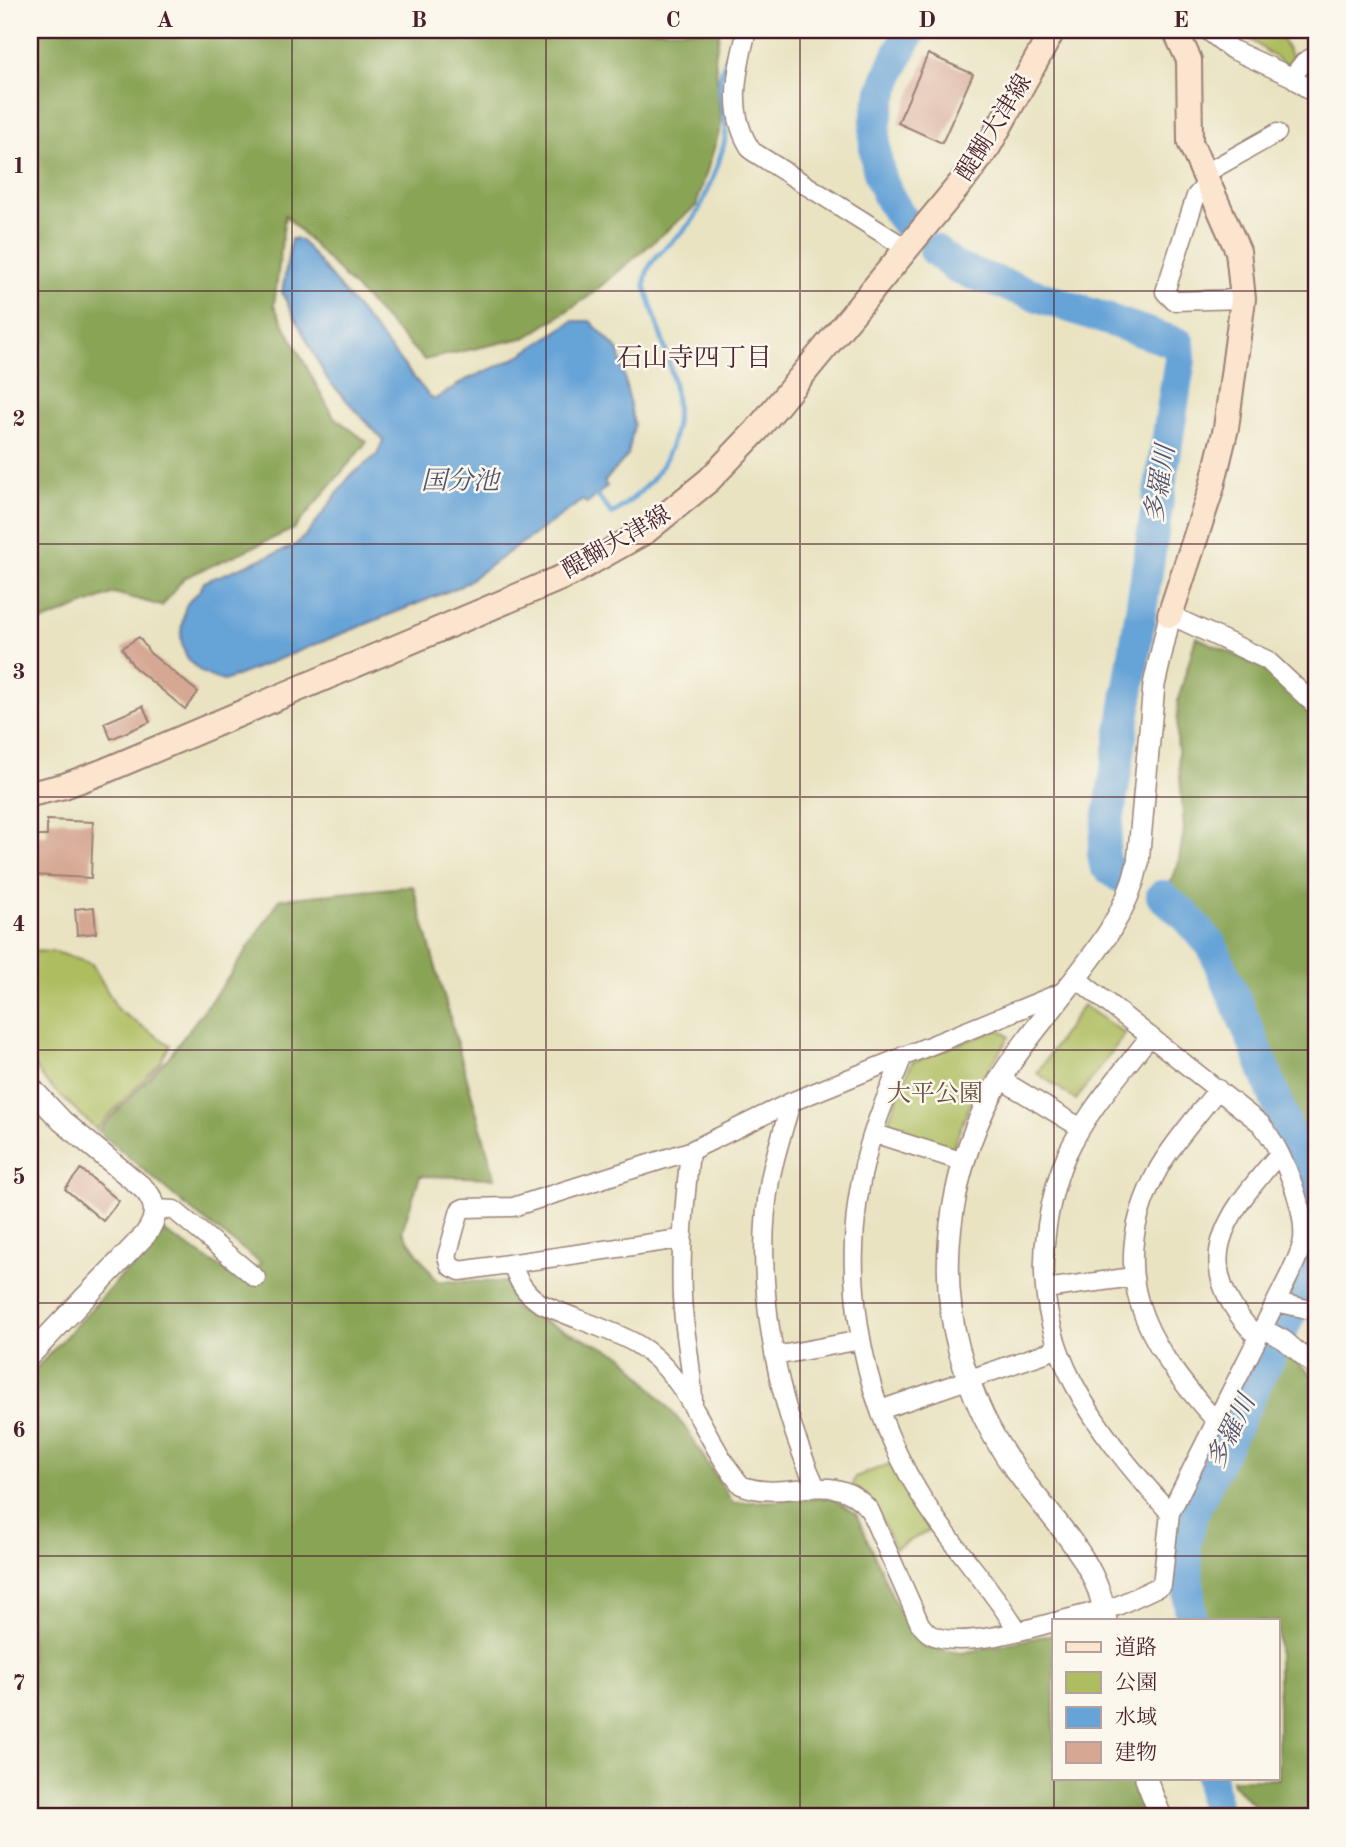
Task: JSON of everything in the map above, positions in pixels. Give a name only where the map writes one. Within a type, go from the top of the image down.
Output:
[{"type":"main road","name":"醍醐大津線","points":[[30,794],[64,786],[102,772],[557,579],[646,531],[709,480],[757,430],[909,250],[988,146],[1053,30]]},
{"type":"main road","points":[[1170,615],[1211,490],[1226,428],[1243,299],[1238,251],[1195,157],[1188,127],[1189,60],[1175,30]]},
{"type":"street","points":[[747,30],[737,69],[735,100],[739,128],[752,151],[909,250]]},
{"type":"street","points":[[1207,30],[1231,49],[1292,77],[1316,95]]},
{"type":"street","points":[[1292,77],[1304,62],[1316,55]]},
{"type":"street","points":[[1243,299],[1174,302],[1165,292],[1196,195],[1206,178],[1278,133]]},
{"type":"street","points":[[1105,1616],[1097,1584],[1085,1561],[1014,1469],[994,1437],[968,1378],[959,1349],[949,1278],[955,1198],[964,1162],[1000,1079],[1112,930],[1133,887],[1154,685],[1170,615],[1267,660],[1316,706]]},
{"type":"street","points":[[680,1239],[460,1271],[450,1266],[447,1256],[460,1210],[513,1207],[690,1151],[791,1102],[984,1025],[1070,985]]},
{"type":"street","points":[[1070,985],[1150,1036],[1261,1125],[1279,1154],[1302,1220],[1303,1241],[1276,1302],[1170,1513],[1162,1585],[1105,1616],[1080,1619]]},
{"type":"street","points":[[984,1025],[1018,1024],[1026,1042]]},
{"type":"street","points":[[1150,1036],[1081,1128],[1063,1165],[1049,1214],[1045,1242],[1045,1289],[1057,1349],[1085,1406],[1170,1513]]},
{"type":"street","points":[[903,1056],[873,1133],[854,1229],[854,1267],[861,1340],[880,1409],[893,1443],[918,1492],[1018,1631]]},
{"type":"street","points":[[1000,1079],[1081,1128]]},
{"type":"street","points":[[30,1087],[62,1121],[143,1188],[152,1198],[156,1209],[152,1225],[145,1235],[30,1355]]},
{"type":"street","points":[[1215,1420],[1175,1375],[1156,1346],[1141,1311],[1133,1277],[1138,1220],[1147,1192],[1162,1163],[1218,1089]]},
{"type":"street","points":[[791,1102],[770,1180],[766,1222],[769,1307],[775,1356],[788,1415],[816,1487]]},
{"type":"street","points":[[873,1133],[964,1162]]},
{"type":"street","points":[[690,1151],[680,1239],[682,1301],[693,1374],[693,1405]]},
{"type":"street","points":[[1279,1154],[1240,1199],[1226,1223],[1218,1254],[1219,1278],[1225,1298],[1260,1332],[1284,1340],[1316,1367]]},
{"type":"street","points":[[156,1209],[174,1210],[256,1278]]},
{"type":"street","points":[[512,1264],[527,1295],[558,1312],[634,1343],[658,1360],[693,1405],[741,1485],[752,1490],[816,1487],[847,1490],[865,1505],[920,1624],[931,1635],[946,1639],[965,1639],[1052,1623]]},
{"type":"street","points":[[1045,1289],[1133,1277]]},
{"type":"street","points":[[1276,1302],[1316,1311]]},
{"type":"street","points":[[775,1356],[861,1340]]},
{"type":"street","points":[[880,1409],[1057,1349]]},
{"type":"street","points":[[1146,1780],[1161,1817]]},
{"type":"green space","points":[[30,30],[720,30],[715,57],[721,126],[696,206],[588,297],[527,337],[424,360],[285,215],[274,306],[333,416],[367,442],[294,529],[184,578],[162,606],[114,593],[30,626]]},
{"type":"green space","points":[[1237,30],[1277,30],[1293,59],[1286,65]]},
{"type":"green space","points":[[1196,637],[1262,667],[1316,718],[1316,1187],[1218,943],[1167,892],[1178,865],[1184,830],[1177,737],[1178,700]]},
{"type":"green space","points":[[413,886],[495,1178],[420,1176],[402,1231],[437,1281],[506,1282],[514,1309],[624,1356],[684,1426],[733,1503],[832,1498],[856,1514],[902,1618],[924,1647],[962,1653],[1052,1634],[1052,1780],[1132,1780],[1145,1817],[30,1817],[30,1375],[163,1231],[242,1281],[261,1263],[192,1211],[98,1131],[167,1059],[230,975],[280,899]]},
{"type":"green space","points":[[30,951],[56,952],[92,964],[118,1010],[170,1045],[161,1062],[96,1129],[46,1082],[30,1060]]},
{"type":"green space","points":[[1083,1005],[1125,1034],[1076,1100],[1037,1073]]},
{"type":"green space","name":"大平公園","points":[[1001,1030],[1009,1037],[976,1089],[953,1147],[949,1150],[890,1130],[887,1123],[912,1062]]},
{"type":"green space","points":[[1281,1347],[1316,1379],[1316,1817],[1259,1817],[1257,1809],[1233,1784],[1232,1780],[1280,1780],[1280,1619],[1204,1619],[1192,1559],[1199,1518]]},
{"type":"green space","points":[[895,1462],[910,1497],[930,1530],[894,1549],[873,1505],[852,1485],[855,1477]]},
{"type":"water","name":"国分池","points":[[291,239],[301,240],[429,396],[435,399],[466,380],[516,358],[573,321],[590,321],[619,351],[634,425],[628,455],[604,482],[607,486],[587,504],[583,500],[461,586],[224,681],[204,673],[189,660],[185,652],[181,632],[187,604],[204,582],[294,546],[309,532],[350,476],[377,455],[383,440],[327,379],[282,293]]},
{"type":"building","points":[[928,54],[973,74],[942,143],[898,123]]},
{"type":"building","points":[[139,637],[150,653],[198,692],[185,709],[134,667],[122,648]]},
{"type":"building","points":[[143,706],[150,722],[111,739],[104,723]]},
{"type":"building","points":[[47,820],[93,822],[91,878],[30,875],[30,836],[47,836]]},
{"type":"building","points":[[94,907],[96,933],[77,935],[75,909]]},
{"type":"building","points":[[81,1169],[119,1201],[103,1221],[65,1189]]},
{"type":"waterway","name":"多羅川","points":[[905,222],[889,198],[879,173],[875,126],[888,79],[911,30]]},
{"type":"waterway","points":[[597,495],[612,514],[643,489],[663,463],[674,437],[676,410],[673,382],[645,286],[646,275],[657,256],[690,224],[715,172],[726,129],[720,93],[721,74],[738,31]]},
{"type":"waterway","name":"多羅川","points":[[935,250],[956,268],[1179,344],[1180,359],[1103,854],[1105,865],[1119,876]]},
{"type":"waterway","name":"多羅川","points":[[1162,896],[1185,915],[1212,946],[1261,1060],[1316,1208]]},
{"type":"waterway","name":"多羅川","points":[[1191,1619],[1185,1544],[1192,1514],[1312,1269],[1316,1252]]},
{"type":"waterway","name":"多羅川","points":[[1211,1780],[1216,1817]]},
{"type":"district","name":"石山寺四丁目","points":[[694,359]]}]
